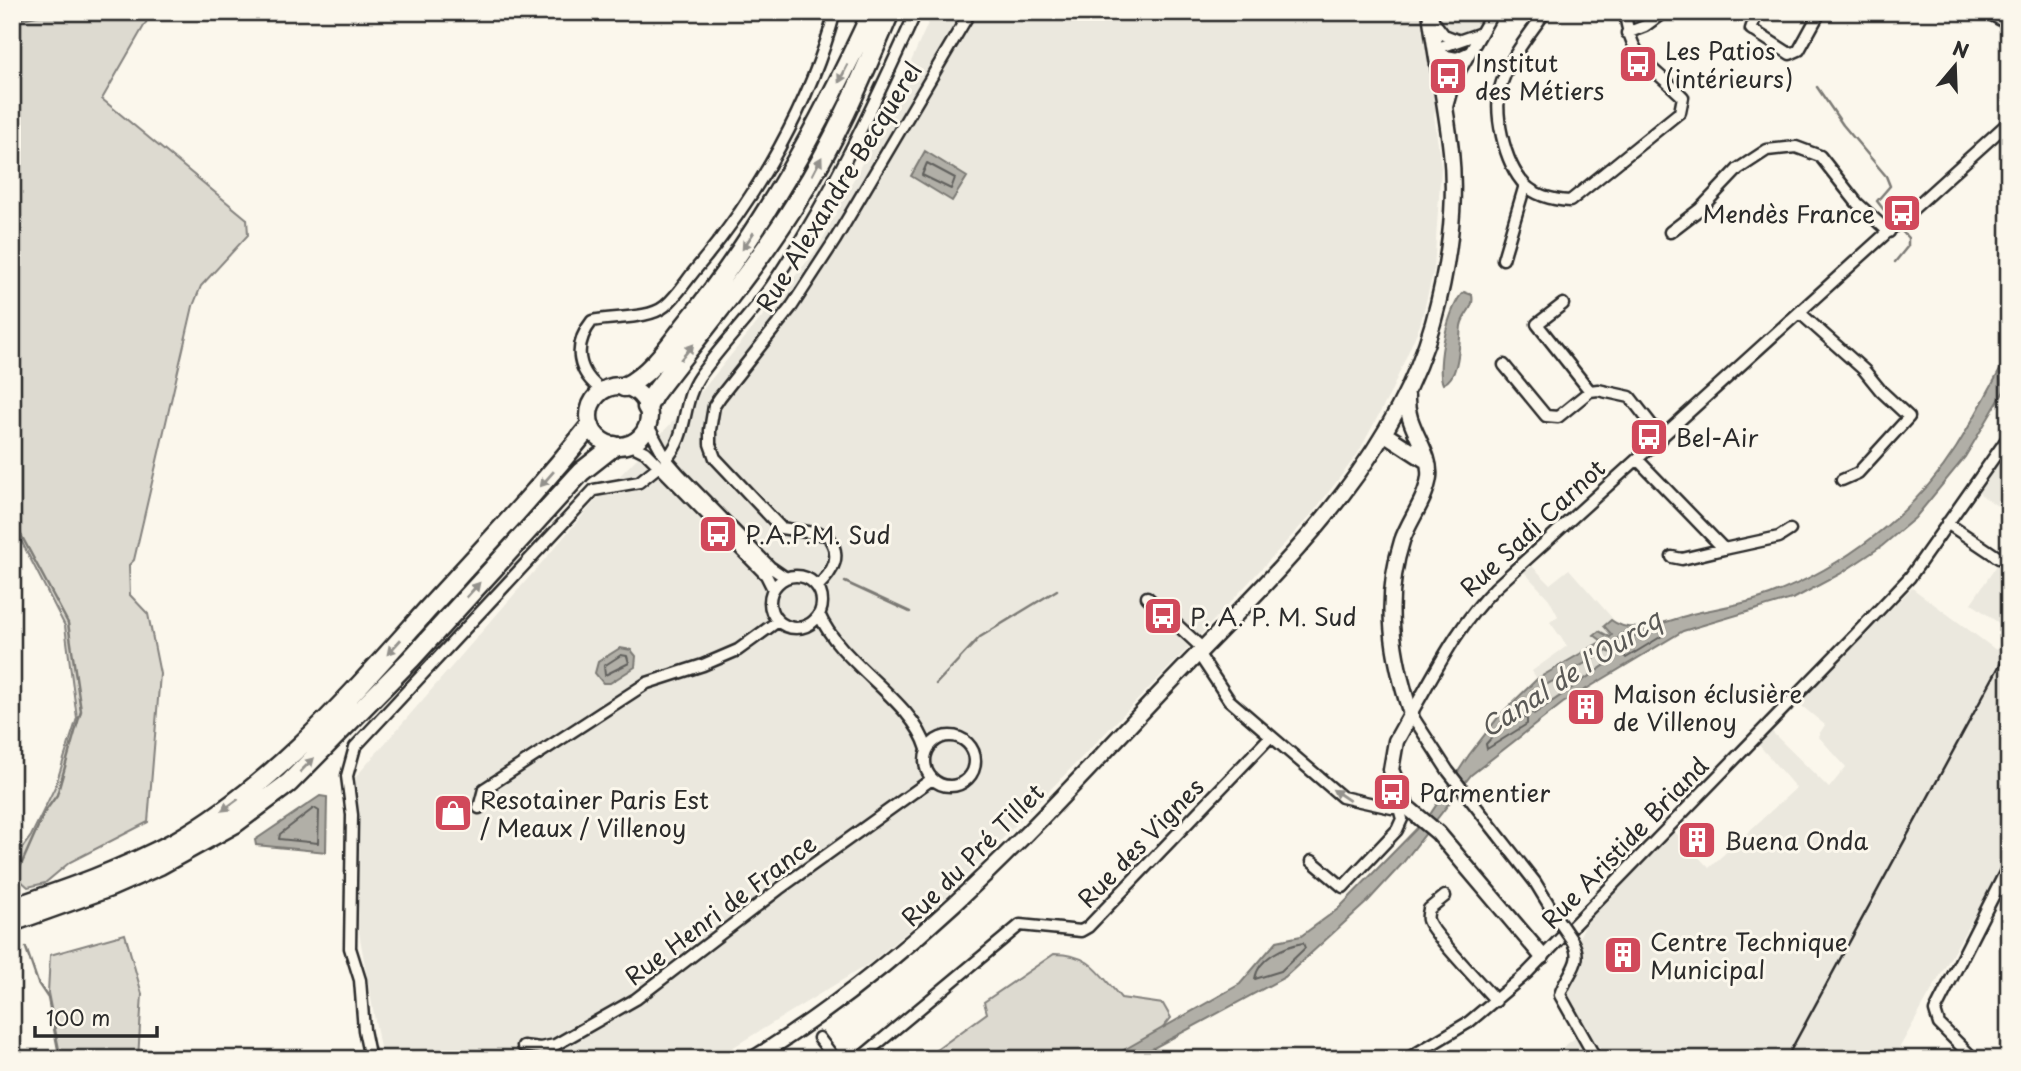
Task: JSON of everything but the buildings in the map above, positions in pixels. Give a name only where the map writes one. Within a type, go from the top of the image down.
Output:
[{"type":"highway","points":[[624,387],[654,362],[676,338],[764,218],[813,134],[872,12]]},
{"type":"highway","points":[[647,416],[666,378],[751,269],[801,195],[838,127],[890,12]]},
{"type":"highway","points":[[12,908],[141,859],[202,825],[259,782],[349,696],[538,489],[590,426]]},
{"type":"highway","points":[[12,922],[110,887],[160,865],[234,824],[289,783],[411,659],[581,472],[621,445]]},
{"type":"main road","points":[[1993,12],[2009,21]]},
{"type":"main road","points":[[624,387],[638,394],[647,416],[637,440],[621,445],[600,439],[590,426],[590,406],[603,391],[624,387]]},
{"type":"street","points":[[603,391],[589,381],[579,359],[585,330],[592,321],[653,312],[664,307],[712,251],[755,186],[787,130],[813,79],[835,12]]},
{"type":"street","points":[[370,1059],[364,1030],[360,980],[350,948],[352,815],[347,776],[355,747],[594,490],[639,482],[678,446],[688,396],[699,377],[770,288],[824,205],[872,110],[916,12]]},
{"type":"street","name":"Rue Alexandre Becquerel","points":[[817,587],[832,570],[837,556],[834,544],[827,535],[781,528],[715,458],[710,444],[715,407],[792,306],[835,240],[970,12]]},
{"type":"street","points":[[1446,114],[1454,80],[1493,12]]},
{"type":"street","points":[[1545,12],[1507,69],[1497,107],[1501,134],[1525,185],[1550,200],[1570,201],[1680,112],[1683,97],[1653,72],[1635,52],[1627,33],[1625,12]]},
{"type":"street","points":[[1627,33],[1645,26],[1664,12]]},
{"type":"street","points":[[1757,12],[1751,29],[1790,54],[1799,50],[1820,12]]},
{"type":"street","points":[[1430,14],[1439,30],[1457,40]]},
{"type":"street","name":"Rue du Pré Tillet","points":[[753,1059],[847,996],[943,918],[1017,844],[1311,533],[1368,462],[1408,388],[1433,322],[1452,204],[1451,154],[1430,14]]},
{"type":"street","points":[[1435,54],[1441,47],[1481,33]]},
{"type":"street","points":[[1435,54],[1457,58],[1470,52]]},
{"type":"street","name":"Rue Sadi Carnot","points":[[1407,810],[1391,770],[1396,741],[1454,638],[1477,606],[2009,122]]},
{"type":"street","points":[[1670,232],[1700,209],[1738,169],[1767,150],[1796,147],[1820,156],[1857,203],[1889,232]]},
{"type":"street","points":[[1503,260],[1525,185]]},
{"type":"street","points":[[1495,242],[1507,246]]},
{"type":"street","points":[[1563,304],[1537,324],[1590,391],[1630,397],[1662,438]]},
{"type":"street","points":[[1800,313],[1864,370],[1909,417],[1858,473],[1842,480]]},
{"type":"street","points":[[1504,365],[1546,416],[1558,417],[1590,391]]},
{"type":"street","points":[[1408,388],[1406,409],[1409,423],[1425,457],[1430,476],[1403,539],[1390,599],[1395,660],[1411,714],[1448,771],[1535,882],[1579,953],[1579,958],[1564,981],[1560,995],[1596,1059]]},
{"type":"street","points":[[647,416],[663,462],[766,575],[773,589],[770,606],[778,621],[790,628],[804,627],[836,642]]},
{"type":"street","points":[[1387,430],[1403,430],[1425,457]]},
{"type":"street","name":"Rue Aristide Briand","points":[[1407,1059],[1469,1022],[1496,1001],[1910,578],[2009,436]]},
{"type":"street","points":[[621,445],[645,452],[663,462],[770,567],[786,578]]},
{"type":"street","points":[[1638,460],[1724,549]]},
{"type":"street","points":[[1947,523],[1999,558]]},
{"type":"street","points":[[1672,557],[1682,559],[1779,537],[1790,530]]},
{"type":"street","points":[[773,589],[786,578],[803,577],[817,587],[822,600],[820,614],[836,642],[916,725],[939,738]]},
{"type":"street","points":[[1147,597],[1200,651],[1229,700],[1342,797],[1349,801],[1407,810],[1438,833],[1542,957]]},
{"type":"street","points":[[804,627],[820,614]]},
{"type":"street","points":[[479,808],[484,789],[610,705],[647,683],[704,665],[738,650],[778,621]]},
{"type":"street","points":[[916,725],[927,749],[925,765],[932,779],[948,786],[957,785],[965,782],[975,768],[976,759],[969,743],[955,736],[939,738],[927,749]]},
{"type":"street","name":"Rue des Vignes","points":[[859,1059],[1020,925],[1081,931],[1088,927],[1271,736]]},
{"type":"street","name":"Rue Henri de France","points":[[523,1046],[540,1048],[555,1045],[636,999],[779,889],[932,779]]},
{"type":"street","points":[[1312,861],[1343,887],[1397,830],[1407,810]]},
{"type":"street","points":[[1975,1059],[1940,1024],[1935,1011],[2009,865]]},
{"type":"street","points":[[1445,895],[1429,909],[1428,921],[1440,942],[1452,949],[1496,1001]]},
{"type":"street","points":[[819,1038],[835,1059]]},
{"type":"shaded area","points":[[18,12],[152,12],[102,99],[247,219],[248,235],[201,286],[193,306],[134,560],[129,565],[130,595],[148,614],[160,674],[148,822],[70,862],[45,883],[28,887],[12,873],[12,862],[31,836],[55,787],[77,718],[65,626],[12,523],[12,19]]},
{"type":"shaded area","points":[[933,12],[1485,12],[1434,115],[1441,167],[1434,269],[1420,325],[1390,394],[1357,455],[1311,515],[1190,646],[934,909],[870,963],[714,1059],[382,1059],[354,905],[354,779],[596,500],[696,398],[818,248],[889,111]]},
{"type":"shaded area","points":[[2009,447],[2009,514],[1977,492]]},
{"type":"shaded area","points":[[2009,548],[2009,854],[1893,1059],[1547,1059],[1578,1036],[1554,989],[1587,921],[1672,829],[1709,868],[1796,788],[1758,744],[1770,730],[1829,788],[1846,767],[1818,736],[1825,725],[1797,702],[1912,588],[1996,650],[2007,629],[1971,603]]},
{"type":"shaded area","points":[[1532,566],[1550,584],[1569,569],[1613,619],[1605,626],[1612,635],[1610,637],[1598,631],[1603,640],[1537,679],[1532,671],[1567,646],[1550,622],[1558,616],[1549,599],[1524,572]]},
{"type":"shaded area","points":[[1607,651],[1612,651],[1614,659],[1534,714],[1525,708],[1544,686]]},
{"type":"shaded area","points":[[125,934],[142,994],[138,1059],[61,1059],[48,993],[50,955]]},
{"type":"shaded area","points":[[1054,954],[1077,957],[1085,961],[1093,966],[1121,998],[1163,1004],[1171,1018],[1154,1039],[1111,1059],[924,1059],[987,1013],[984,1002]]},
{"type":"water","points":[[925,151],[967,177],[952,201],[911,176]]},
{"type":"water","points":[[1464,292],[1472,295],[1472,304],[1461,326],[1456,367],[1453,375],[1443,384],[1441,364],[1445,336],[1453,309]]},
{"type":"water","points":[[2009,354],[2009,383],[1965,457],[1915,518],[1882,546],[1840,574],[1795,598],[1683,631],[1563,703],[1471,775],[1402,864],[1368,901],[1285,977],[1137,1057],[1108,1059],[1240,984],[1277,941],[1301,936],[1338,909],[1429,816],[1469,755],[1500,715],[1537,679],[1602,641],[1594,635],[1599,631],[1610,637],[1612,635],[1604,626],[1611,620],[1629,627],[1650,626],[1761,598],[1824,570],[1875,536],[1920,495],[1939,472],[1963,437]],"holes":[[[1607,651],[1614,654],[1614,659],[1534,714],[1525,708],[1544,686]]]},
{"type":"water","points":[[620,648],[631,650],[636,656],[635,667],[610,683],[603,683],[595,673],[598,662]]},
{"type":"water","points":[[320,796],[327,797],[326,852],[256,845],[255,840]]},
{"type":"waterway","points":[[12,21],[54,12]]},
{"type":"waterway","points":[[1817,87],[1843,125],[1886,176],[1890,186],[1877,201],[1894,223]]},
{"type":"waterway","points":[[1895,262],[1908,246],[1908,238],[1899,228]]},
{"type":"waterway","points":[[12,518],[68,623],[81,711],[57,795],[44,813],[18,872],[19,884]]},
{"type":"waterway","points":[[845,582],[910,612]]},
{"type":"waterway","points":[[936,684],[980,637],[1057,590]]},
{"type":"waterway","points":[[26,948],[38,983],[48,998],[60,1059]]},
{"type":"railway","points":[[1786,1059],[2009,648]]},
{"type":"place","name":"Les Patios (intérieurs)","points":[[1638,64]]},
{"type":"place","name":"Institut des Métiers","points":[[1448,76]]},
{"type":"place","name":"Mendès France","points":[[1902,213]]},
{"type":"place","name":"Bel-Air","points":[[1649,437]]},
{"type":"place","name":"P.A.P.M. Sud","points":[[718,534]]},
{"type":"place","name":"P. A. P. M. Sud","points":[[1163,616]]},
{"type":"place","name":"Maison éclusière de Villenoy","points":[[1586,707]]},
{"type":"place","name":"Parmentier","points":[[1392,792]]},
{"type":"place","name":"Resotainer Paris Est / Meaux / Villenoy","points":[[453,813]]},
{"type":"place","name":"Buena Onda","points":[[1697,840]]},
{"type":"place","name":"Centre Technique Municipal","points":[[1623,955]]},
{"type":"water label","name":"Canal de l'Ourcq","points":[[1570,673]]}]
